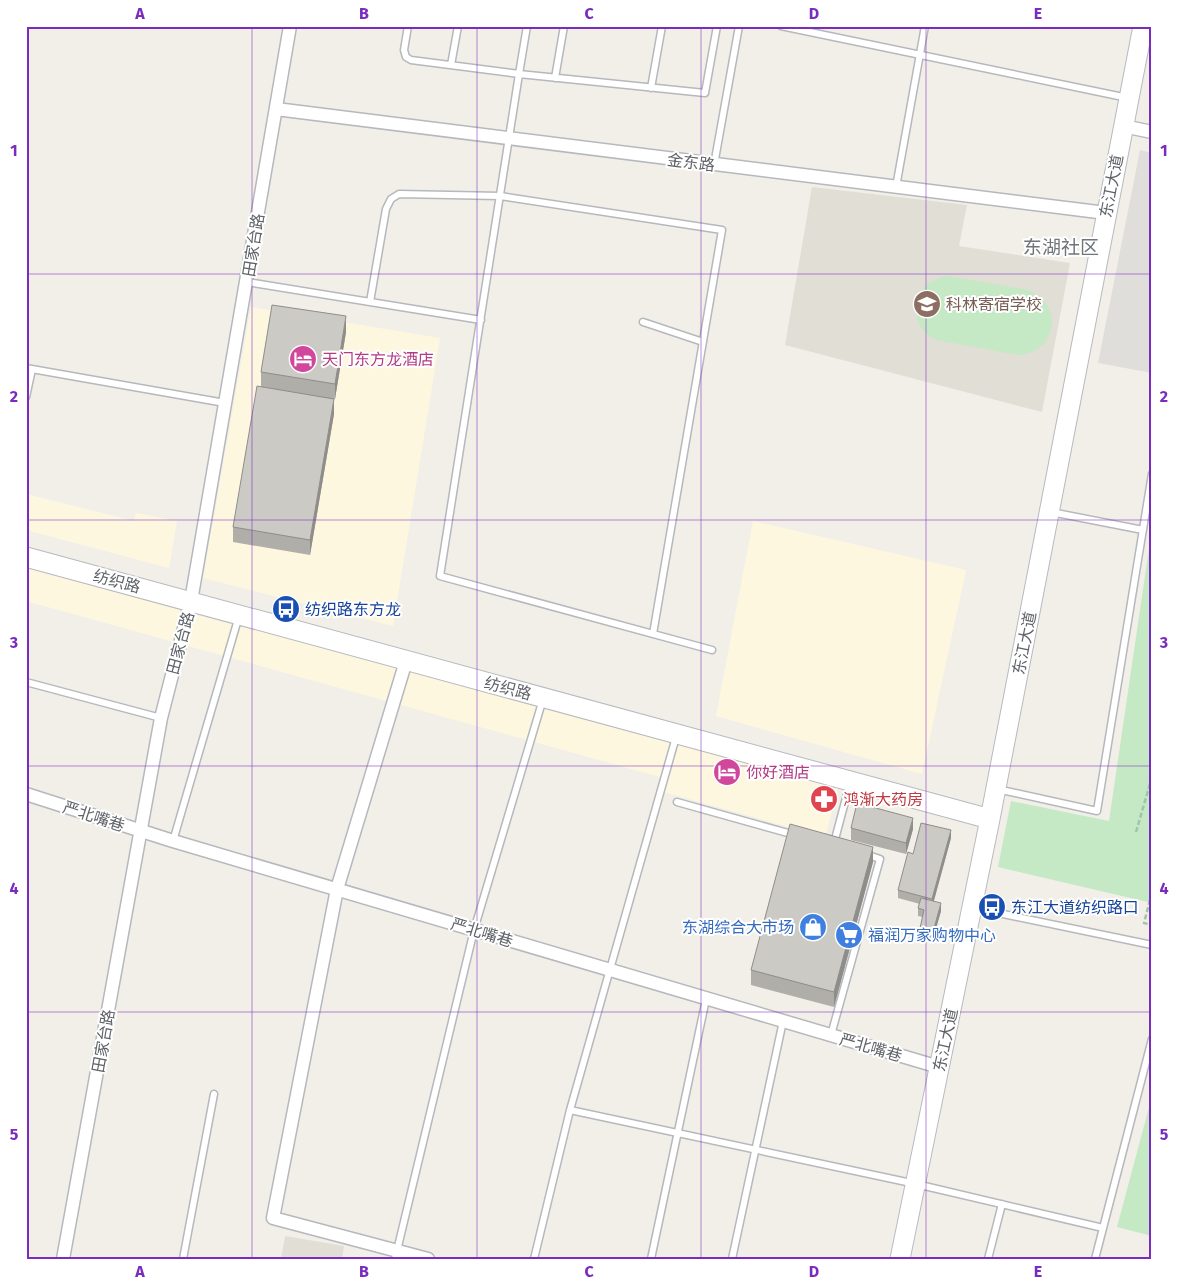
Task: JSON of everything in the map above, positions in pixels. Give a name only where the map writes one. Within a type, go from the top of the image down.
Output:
[{"type":"street","name":"田家台路","points":[[63,1259],[161,718],[191,601],[290,26]]},
{"type":"street","name":"东江大道","points":[[900,1259],[996,789],[1143,26]]},
{"type":"street","name":"金东路","points":[[276,109],[1106,213]]},
{"type":"street","points":[[1123,126],[1152,132]]},
{"type":"street","name":"纺织路","points":[[26,557],[990,819]]},
{"type":"street","points":[[406,661],[337,890],[273,1218],[396,1255],[428,1259]]},
{"type":"street","name":"严北嘴巷","points":[[26,794],[173,841],[939,1067]]},
{"type":"lane","points":[[408,26],[404,50],[406,57],[411,60],[519,74],[705,93],[717,26]]},
{"type":"lane","points":[[451,65],[458,26]]},
{"type":"lane","points":[[527,26],[440,576],[712,650]]},
{"type":"lane","points":[[555,78],[564,26]]},
{"type":"lane","points":[[651,88],[662,26]]},
{"type":"lane","points":[[714,165],[739,26]]},
{"type":"lane","points":[[781,26],[1129,98]]},
{"type":"lane","points":[[896,187],[925,26]]},
{"type":"lane","points":[[370,302],[386,209],[391,199],[399,194],[500,196],[722,230],[653,634]]},
{"type":"lane","points":[[247,282],[480,320]]},
{"type":"lane","points":[[643,322],[703,342]]},
{"type":"lane","points":[[26,397],[29,369],[225,403]]},
{"type":"lane","points":[[996,789],[1097,811],[1152,474]]},
{"type":"lane","points":[[1049,511],[1143,530]]},
{"type":"lane","points":[[173,841],[240,614]]},
{"type":"lane","points":[[26,682],[161,718]]},
{"type":"lane","points":[[396,1255],[474,930],[543,698]]},
{"type":"lane","points":[[534,1259],[570,1110],[677,735]]},
{"type":"lane","points":[[833,846],[850,781]]},
{"type":"lane","points":[[677,802],[806,838]]},
{"type":"lane","points":[[824,843],[842,848]]},
{"type":"lane","points":[[831,1035],[880,858],[861,853]]},
{"type":"lane","points":[[972,907],[1152,945]]},
{"type":"lane","points":[[651,1259],[706,999]]},
{"type":"lane","points":[[732,1259],[783,1022]]},
{"type":"lane","points":[[1095,1259],[1152,1040]]},
{"type":"lane","points":[[183,1259],[214,1094]]},
{"type":"lane","points":[[570,1110],[916,1184],[1103,1228]]},
{"type":"lane","points":[[988,1259],[1002,1204]]},
{"type":"path","points":[[1136,832],[1152,777]]},
{"type":"path","points":[[1150,900],[1144,923],[1152,925]]},
{"type":"shaded area","points":[[1140,150],[1152,153],[1152,373],[1098,363]]},
{"type":"shaded area","name":"科林寄宿学校","points":[[812,187],[967,205],[959,246],[1070,263],[1042,412],[785,345]]},
{"type":"shaded area","points":[[251,307],[440,338],[393,626],[203,578]]},
{"type":"shaded area","points":[[26,494],[134,521],[136,513],[177,521],[169,568],[26,530]]},
{"type":"shaded area","points":[[753,521],[966,570],[922,774],[716,716]]},
{"type":"shaded area","points":[[26,564],[671,740],[660,777],[26,601]]},
{"type":"shaded area","points":[[678,742],[839,785],[825,837],[664,792]]},
{"type":"shaded area","points":[[285,1236],[344,1246],[342,1259],[281,1259]]},
{"type":"green space","points":[[947,276],[1033,292],[1046,303],[1051,313],[1052,324],[1049,335],[1043,345],[1023,355],[1012,354],[937,340],[927,333],[920,325],[916,315],[916,305],[926,286],[935,280]]},
{"type":"green space","points":[[1152,528],[1152,903],[998,867],[1011,801],[1109,821]]},
{"type":"green space","points":[[1152,1096],[1152,1236],[1117,1227]]},
{"type":"building","name":"天门东方龙酒店","points":[[272,305],[346,316],[335,384],[261,372]]},
{"type":"building","points":[[257,386],[334,399],[310,540],[233,527]]},
{"type":"building","points":[[857,803],[913,818],[906,843],[851,828]]},
{"type":"building","points":[[921,823],[951,830],[932,899],[898,890],[908,852],[913,854]]},
{"type":"building","name":"东湖综合大市场","points":[[790,824],[873,847],[834,992],[751,970]]},
{"type":"building","points":[[921,898],[941,903],[933,932],[920,928],[924,910],[918,908]]},
{"type":"place","name":"科林寄宿学校","points":[[927,304]]},
{"type":"place","name":"天门东方龙酒店","points":[[303,359]]},
{"type":"place","name":"纺织路东方龙","points":[[286,609]]},
{"type":"place","name":"你好酒店","points":[[727,772]]},
{"type":"place","name":"鸿渐大药房","points":[[824,799]]},
{"type":"place","name":"东江大道纺织路口","points":[[992,907]]},
{"type":"place","name":"东湖综合大市场","points":[[813,927]]},
{"type":"place","name":"福润万家购物中心","points":[[849,935]]},
{"type":"district","name":"东湖社区","points":[[1061,247]]}]
